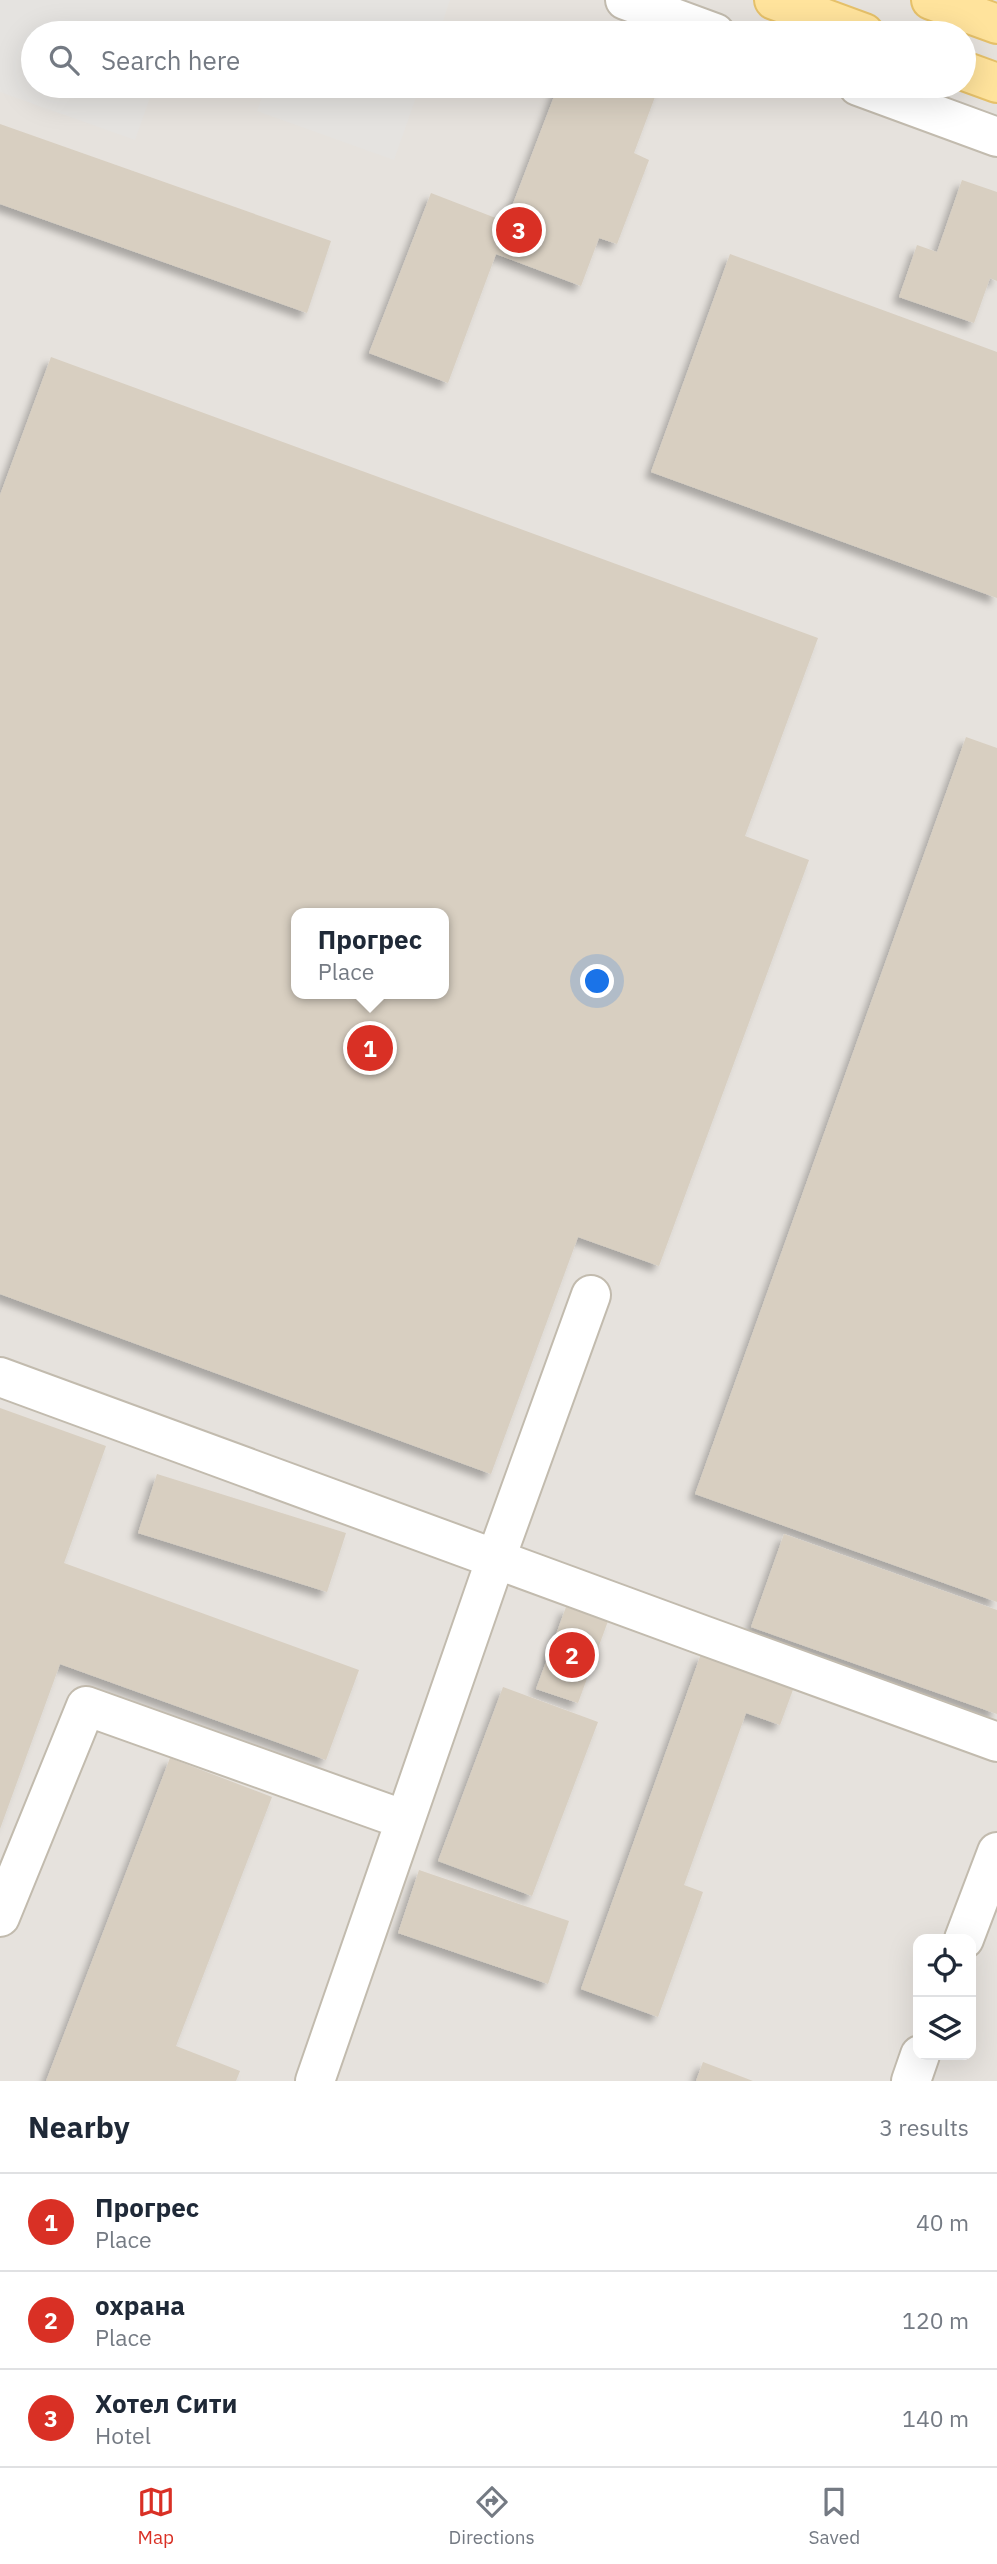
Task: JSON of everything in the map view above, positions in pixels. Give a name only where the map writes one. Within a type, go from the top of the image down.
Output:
[{"type":"main road","points":[[774,0],[831,21]]},
{"type":"main road","points":[[931,0],[997,24]]},
{"type":"main road","points":[[976,75],[997,83]]},
{"type":"street","points":[[625,0],[682,21]]},
{"type":"street","points":[[891,98],[997,137]]},
{"type":"street","points":[[315,2081],[496,1558],[592,1294]]},
{"type":"street","points":[[0,1377],[997,1742]]},
{"type":"street","points":[[0,1917],[86,1706],[405,1820]]},
{"type":"street","points":[[966,1934],[997,1852]]},
{"type":"street","points":[[911,2081],[918,2060]]},
{"type":"shaded area","points":[[0,0],[997,0],[997,2081],[0,2081]]},
{"type":"shaded area","points":[[0,0],[450,0],[443,21],[21,21],[21,98],[150,98],[135,140],[0,92]]},
{"type":"shaded area","points":[[262,98],[416,98],[394,160],[257,111]]},
{"type":"building","points":[[553,98],[655,98],[634,153],[649,160],[617,244],[599,238],[581,286],[496,254],[448,383],[369,353],[431,193],[506,222]]},
{"type":"building","points":[[0,124],[331,241],[307,313],[0,204]]},
{"type":"building","points":[[962,180],[997,192],[997,281],[990,278],[974,323],[899,297],[917,245],[937,252]]},
{"type":"building","points":[[730,254],[997,352],[997,598],[651,472]]},
{"type":"building","points":[[51,357],[818,638],[745,836],[809,860],[659,1266],[578,1237],[491,1474],[0,1294],[0,495]]},
{"type":"building","points":[[966,737],[997,748],[997,1602],[695,1494]]},
{"type":"building","points":[[0,1408],[106,1446],[64,1563],[359,1670],[326,1760],[60,1664],[0,1829]]},
{"type":"building","points":[[157,1474],[346,1533],[327,1592],[138,1533]]},
{"type":"building","points":[[784,1534],[997,1610],[997,1714],[751,1627]]},
{"type":"building","points":[[566,1607],[608,1621],[578,1703],[536,1689]]},
{"type":"building","points":[[701,1654],[794,1687],[780,1725],[746,1713],[684,1885],[703,1892],[658,2017],[581,1989]]},
{"type":"building","points":[[503,1687],[598,1722],[532,1896],[438,1861]]},
{"type":"building","points":[[170,1758],[272,1797],[176,2046],[240,2071],[236,2081],[46,2081]]},
{"type":"building","points":[[419,1870],[569,1921],[548,1984],[398,1933]]},
{"type":"building","points":[[703,2062],[753,2081],[696,2081]]},
{"type":"place","name":"Хотел Сити","points":[[519,230]]},
{"type":"place","name":"Прогрес","points":[[370,1048]]},
{"type":"place","name":"охрана","points":[[572,1655]]}]
